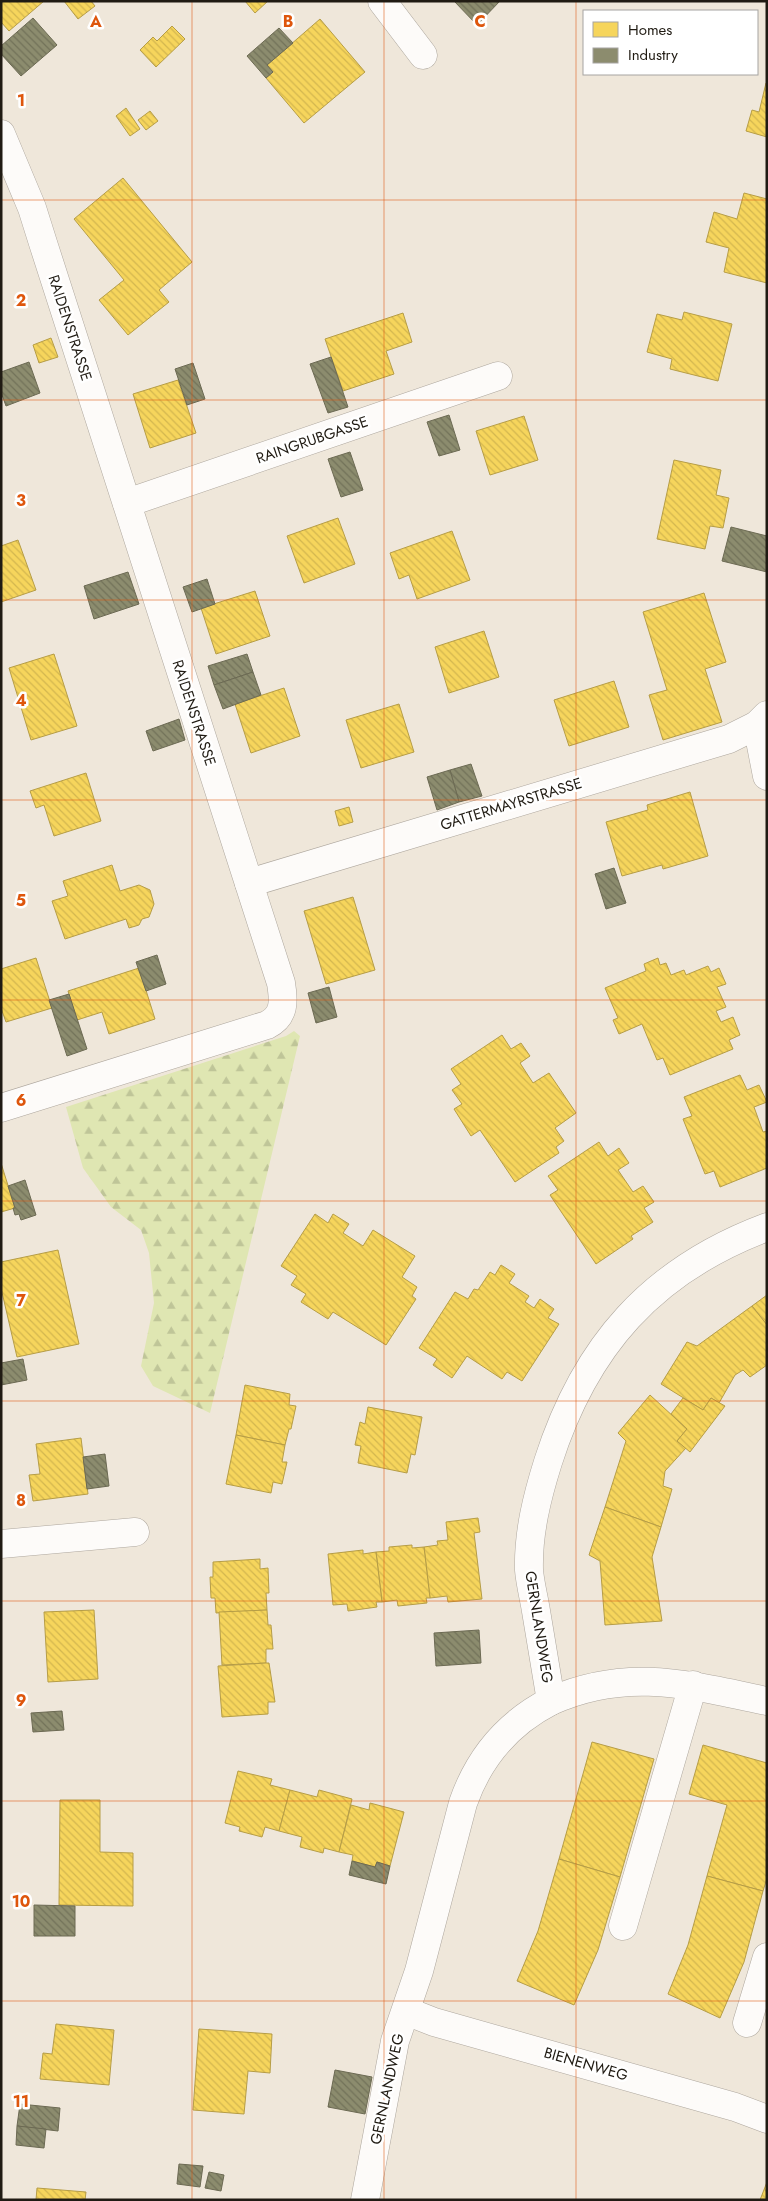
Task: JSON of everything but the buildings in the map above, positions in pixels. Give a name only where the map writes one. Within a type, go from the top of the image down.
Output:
[{"type":"street","points":[[382,1],[423,55]]},
{"type":"street","name":"RAIDENSTRASSE","points":[[1,134],[32,208],[281,983],[284,1000],[281,1012],[276,1020],[267,1025],[1,1108]]},
{"type":"street","name":"RAINGRUBGASSE","points":[[126,504],[498,376]]},
{"type":"street","points":[[762,720],[767,776]]},
{"type":"street","name":"GATTERMAYRSTRASSE","points":[[249,883],[729,739],[762,720]]},
{"type":"street","name":"GERNLANDWEG","points":[[365,2200],[395,2041],[419,1971],[463,1803],[471,1781],[484,1758],[501,1737],[519,1721],[551,1701],[529,1571],[530,1541],[535,1507],[543,1476],[568,1405],[603,1345],[654,1292],[684,1268],[709,1252],[740,1237],[767,1227]]},
{"type":"street","points":[[1,1544],[135,1532]]},
{"type":"street","points":[[551,1701],[572,1691],[601,1684],[645,1681],[693,1686],[767,1701]]},
{"type":"street","points":[[623,1926],[693,1686]]},
{"type":"street","points":[[748,2023],[767,1957]]},
{"type":"street","name":"BIENENWEG","points":[[406,2011],[434,2022],[735,2107],[767,2119]]},
{"type":"green space","points":[[294,1031],[300,1036],[210,1413],[153,1386],[141,1366],[154,1303],[149,1253],[141,1230],[111,1207],[83,1168],[66,1107],[286,1036]]}]
